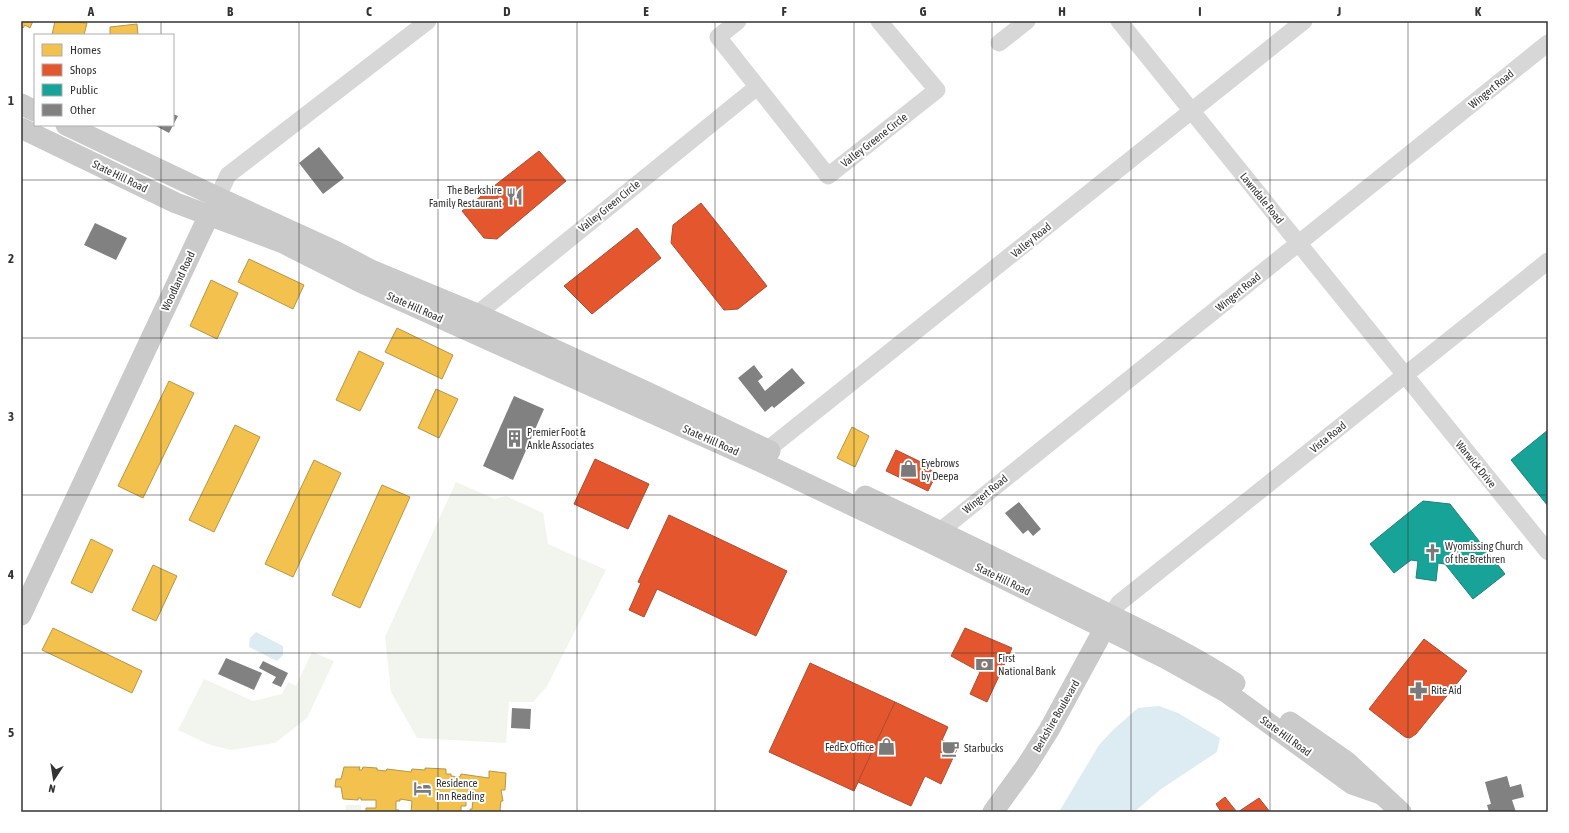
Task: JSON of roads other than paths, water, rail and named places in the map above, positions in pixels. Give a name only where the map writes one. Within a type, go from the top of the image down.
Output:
[{"type":"main road","points":[[21,104],[34,110]]},
{"type":"main road","name":"State Hill Road","points":[[68,126],[282,243],[362,283],[471,322],[764,456],[934,536],[1107,622],[1165,658],[1226,692],[1352,784],[1378,793],[1401,812]]},
{"type":"main road","name":"State Hill Road","points":[[21,128],[170,200],[213,206]]},
{"type":"main road","name":"Woodland Road","points":[[21,615],[213,206]]},
{"type":"main road","name":"Berkshire Boulevard","points":[[993,812],[1027,765],[1049,730],[1107,622]]},
{"type":"street","name":"Woodland Road","points":[[213,206],[228,175],[428,21]]},
{"type":"street","points":[[738,21],[718,37],[757,87]]},
{"type":"street","name":"Valley Greene Circle","points":[[757,87],[828,176],[938,90],[879,21]]},
{"type":"street","points":[[999,43],[1027,21]]},
{"type":"street","name":"Lawndale Road","points":[[1119,21],[1404,376]]},
{"type":"street","name":"Valley Road","points":[[764,456],[1304,21]]},
{"type":"street","name":"Wingert Road","points":[[934,536],[1548,44]]},
{"type":"street","name":"Valley Green Circle","points":[[471,322],[757,87]]},
{"type":"street","name":"Vista Road","points":[[1107,622],[1119,603],[1548,261]]},
{"type":"street","name":"Warwick Drive","points":[[1404,376],[1548,552]]},
{"type":"place","name":"The Berkshire Family Restaurant","points":[[515,196]]},
{"type":"place","name":"Premier Foot & Ankle Associates","points":[[514,438]]},
{"type":"place","name":"Eyebrows by Deepa","points":[[908,469]]},
{"type":"place","name":"Wyomissing Church of the Brethren","points":[[1432,552]]},
{"type":"place","name":"First National Bank","points":[[985,664]]},
{"type":"place","name":"Rite Aid","points":[[1418,690]]},
{"type":"place","name":"FedEx Office","points":[[887,747]]},
{"type":"place","name":"Starbucks","points":[[951,748]]},
{"type":"place","name":"Residence Inn Reading","points":[[423,789]]}]
